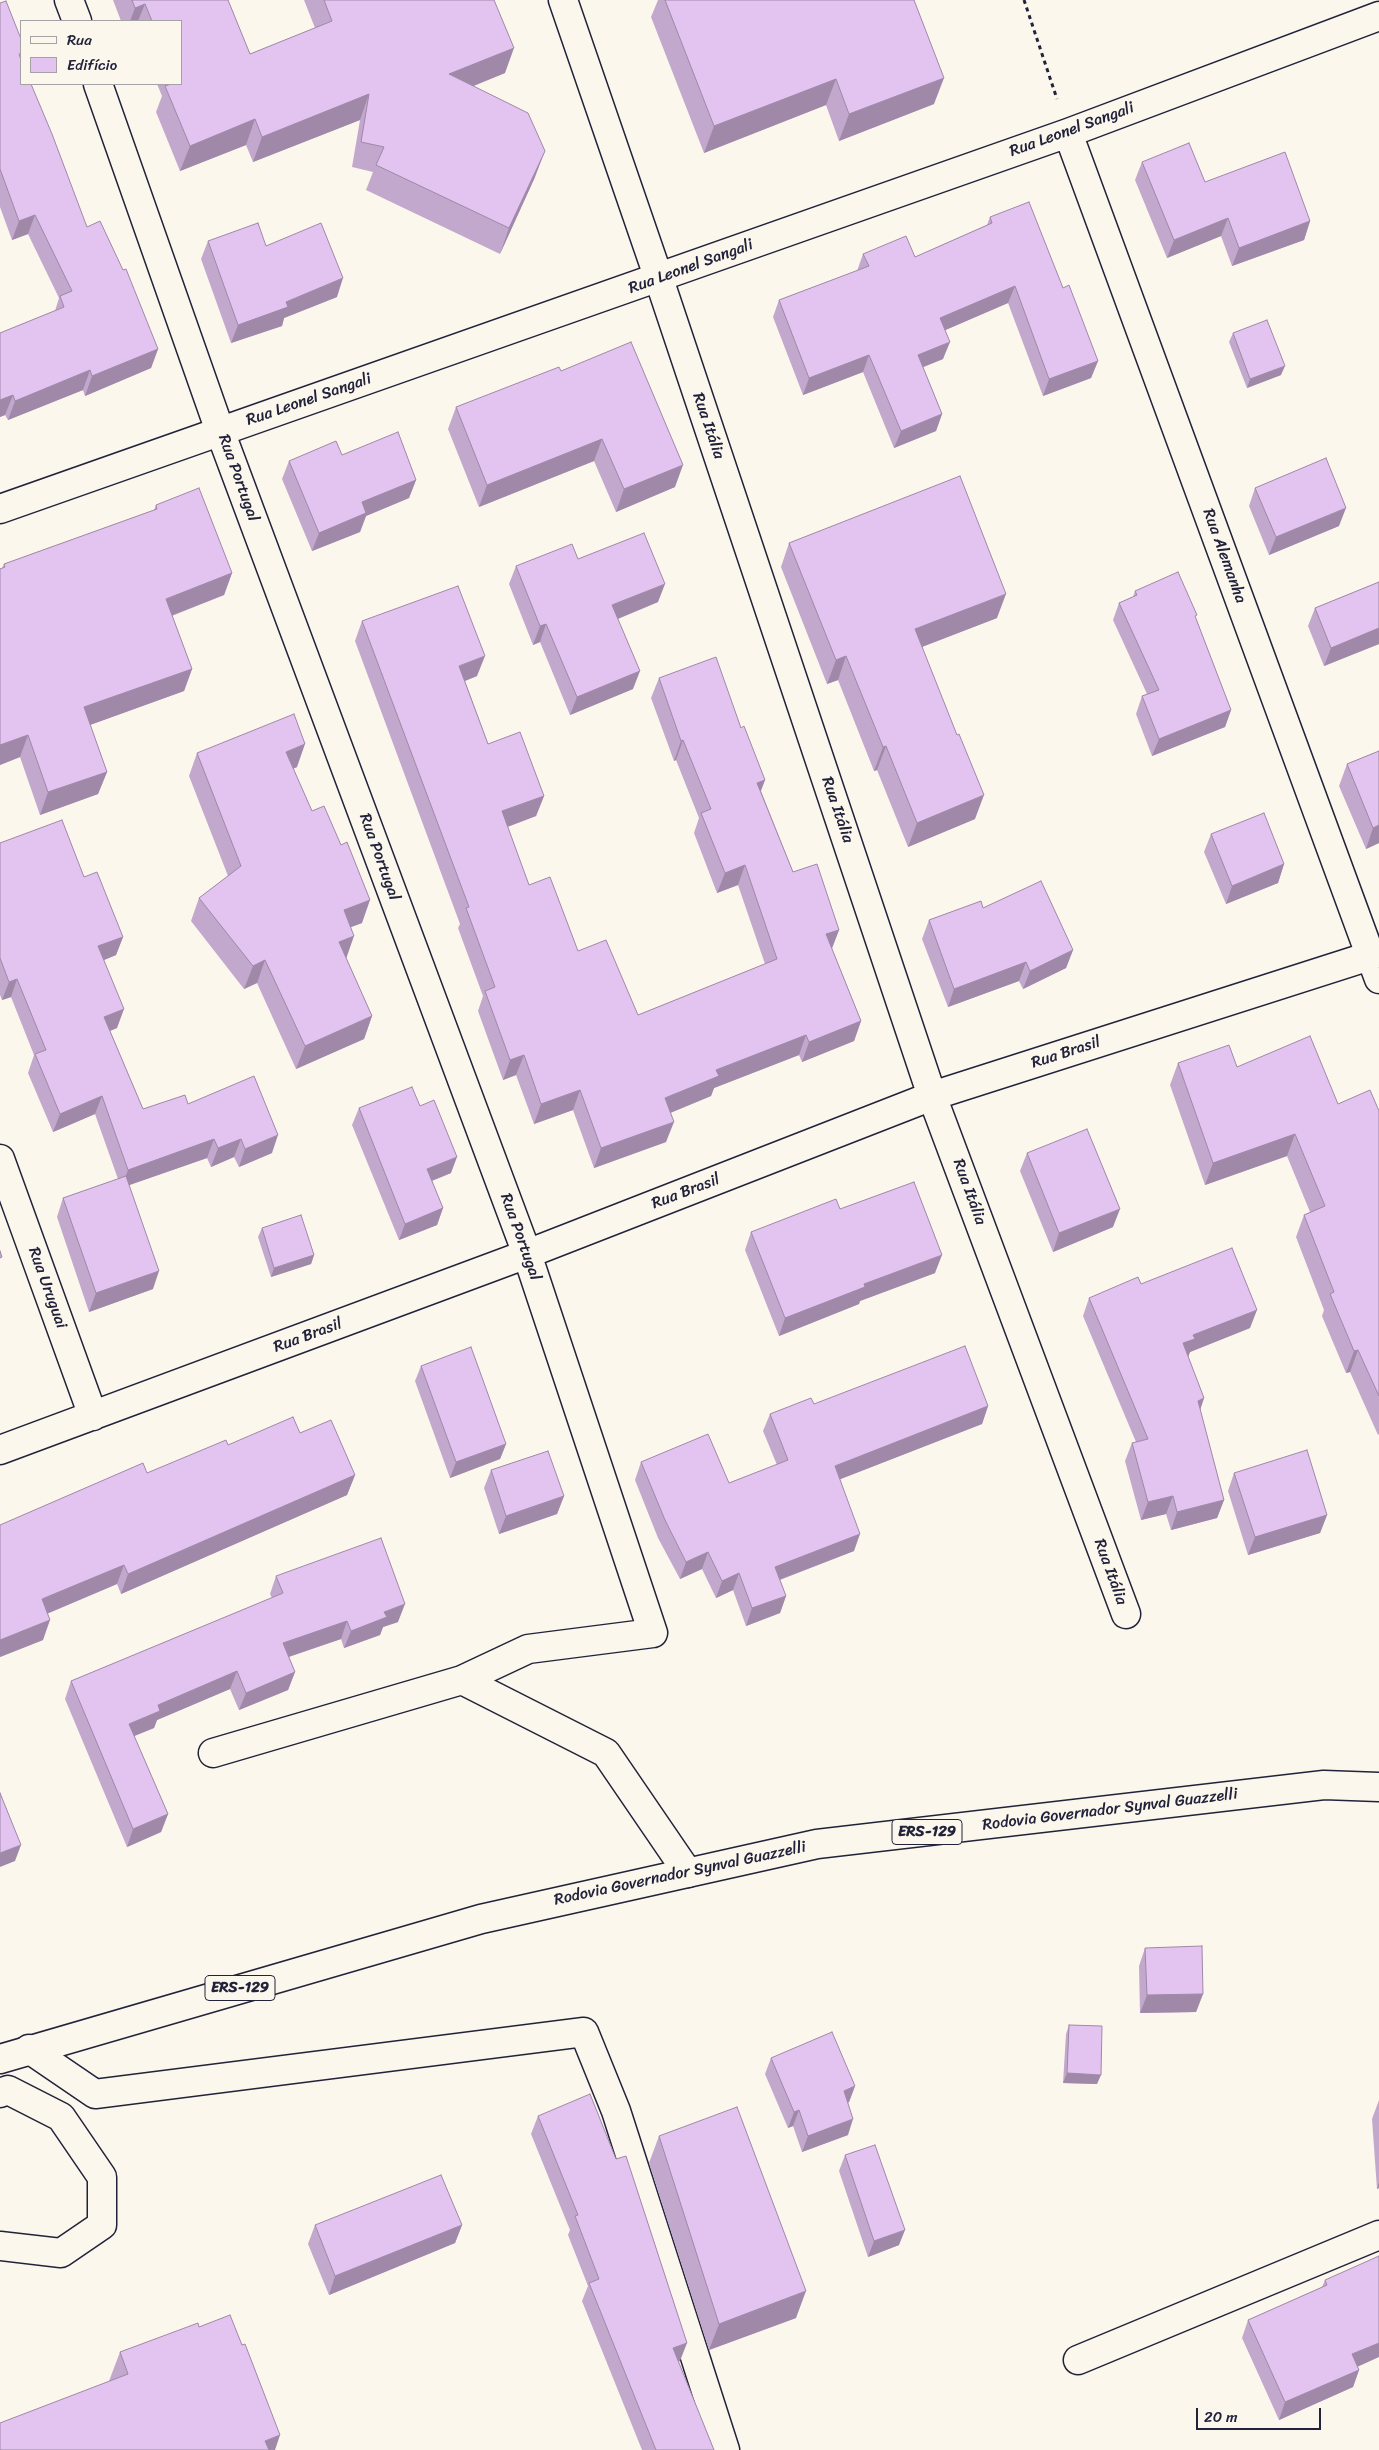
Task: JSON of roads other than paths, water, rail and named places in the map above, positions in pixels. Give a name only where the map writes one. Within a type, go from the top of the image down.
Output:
[{"type":"street","points":[[69,0],[76,20]]},
{"type":"street","name":"Rua Itália","points":[[563,0],[659,279],[932,1096],[1126,1614]]},
{"type":"street","name":"Rua Leonel Sangali","points":[[0,510],[220,431],[659,279],[1068,133],[1379,16]]},
{"type":"street","name":"Rua Portugal","points":[[98,85],[220,431],[527,1254],[653,1633],[528,1649],[462,1680]]},
{"type":"street","name":"Rua Alemanha","points":[[1068,133],[1376,963]]},
{"type":"street","name":"Rua Brasil","points":[[0,1450],[527,1254],[932,1096],[1376,963]]},
{"type":"street","name":"Rua Uruguai","points":[[0,1159],[93,1416]]},
{"type":"street","points":[[213,1753],[462,1680],[606,1753],[688,1873]]},
{"type":"street","name":"Rodovia Governador Synval Guazzelli","points":[[0,2059],[481,1919],[817,1844],[1324,1785],[1379,1787]]},
{"type":"street","points":[[29,2049],[95,2094],[584,2032],[616,2111],[724,2450]]},
{"type":"street","points":[[0,2093],[8,2090],[61,2116],[102,2177],[102,2225],[61,2253],[0,2246]]},
{"type":"street","points":[[1078,2360],[1379,2235]]}]
